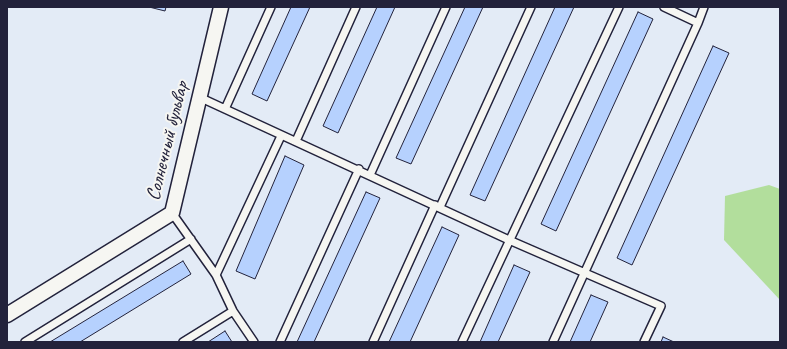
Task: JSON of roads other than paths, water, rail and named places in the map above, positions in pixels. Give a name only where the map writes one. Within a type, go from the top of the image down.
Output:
[{"type":"street","name":"Солнечный бульвар","points":[[7,315],[172,213],[221,7]]},
{"type":"lane","points":[[225,109],[271,7]]},
{"type":"lane","points":[[296,141],[356,7]]},
{"type":"lane","points":[[370,175],[446,7]]},
{"type":"lane","points":[[373,342],[531,7]]},
{"type":"lane","points":[[462,342],[619,7]]},
{"type":"lane","points":[[664,7],[698,22]]},
{"type":"lane","points":[[553,342],[704,7]]},
{"type":"lane","points":[[199,97],[281,136],[296,141],[359,169],[509,240],[661,306],[644,342]]},
{"type":"lane","points":[[216,275],[281,136]]},
{"type":"lane","points":[[280,342],[359,169]]},
{"type":"lane","points":[[172,213],[216,275],[233,311],[254,342]]},
{"type":"lane","points":[[25,342],[190,239]]},
{"type":"lane","points":[[182,342],[233,311]]}]
